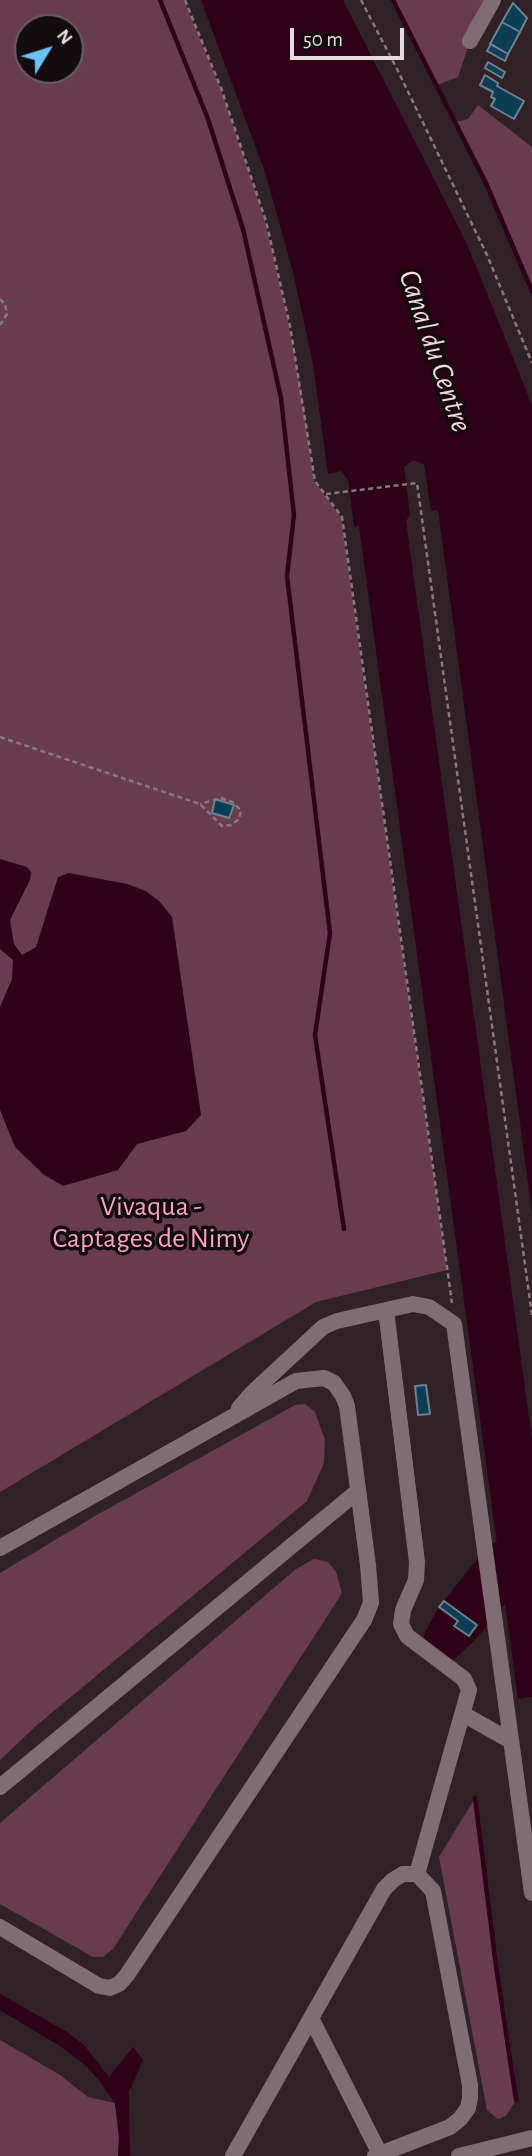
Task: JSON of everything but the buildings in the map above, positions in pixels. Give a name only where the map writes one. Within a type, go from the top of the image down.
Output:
[{"type":"street","points":[[470,41],[493,0]]},
{"type":"street","points":[[220,1422],[238,1409],[323,1327],[337,1321],[413,1304],[429,1307],[454,1324],[532,1893]]},
{"type":"street","points":[[386,1310],[417,1562],[416,1580],[403,1610],[403,1631],[459,1674],[469,1690],[417,1874]]},
{"type":"street","points":[[0,1548],[296,1381],[324,1378],[334,1383],[343,1396],[347,1406],[371,1603],[364,1620],[119,1984],[110,1988],[99,1986],[0,1927]]},
{"type":"street","points":[[0,1787],[358,1491]]},
{"type":"street","points":[[463,1714],[511,1741]]},
{"type":"street","points":[[233,2156],[311,2018],[384,1889],[403,1874],[417,1874],[433,1891],[470,2085],[468,2108],[450,2127],[377,2155],[311,2018]]},
{"type":"street","points":[[459,2156],[532,2138]]},
{"type":"path","points":[[185,0],[221,88],[266,221],[293,338],[315,481],[342,517],[454,1324]]},
{"type":"path","points":[[361,0],[487,255],[532,363]]},
{"type":"path","points":[[0,299],[5,304],[7,313],[0,325]]},
{"type":"path","points":[[326,494],[417,484],[532,1315]]},
{"type":"path","points":[[0,737],[200,804],[222,825],[231,825],[239,820],[241,810],[232,802],[221,798],[200,804]]},
{"type":"green space","name":"Vivaqua - Captages de Nimy","points":[[0,0],[184,0],[220,87],[265,221],[289,325],[314,481],[341,517],[447,1270],[316,1302],[0,1492]]},
{"type":"green space","points":[[393,0],[493,0],[468,47],[458,77],[437,85]]},
{"type":"green space","points":[[478,105],[532,147],[532,291],[486,183],[456,122],[468,119]]},
{"type":"green space","points":[[305,1404],[315,1412],[325,1440],[324,1463],[307,1501],[37,1725],[0,1760],[0,1573],[95,1516],[295,1405]]},
{"type":"green space","points":[[314,1559],[328,1562],[336,1572],[342,1593],[113,1949],[103,1957],[93,1957],[0,1904],[0,1823],[296,1569]]},
{"type":"green space","points":[[475,1798],[516,2100],[506,2116],[498,2119],[487,2110],[439,1857]]},
{"type":"green space","points":[[0,2040],[60,2075],[88,2097],[115,2103],[118,2156],[0,2156]]},
{"type":"water","name":"Canal du Centre","points":[[201,0],[343,0],[467,244],[532,405],[532,1213],[438,510],[431,511],[424,464],[413,460],[404,467],[410,515],[406,521],[532,1439],[532,1697],[518,1699],[359,526],[354,527],[348,480],[341,471],[328,474],[313,364],[293,272],[265,172]]},
{"type":"water","points":[[0,859],[27,867],[31,872],[30,880],[10,920],[14,944],[22,955],[36,947],[58,877],[69,873],[127,884],[146,891],[159,901],[172,917],[201,1115],[186,1131],[137,1144],[118,1170],[63,1186],[43,1174],[15,1147],[0,1110],[0,1007],[12,979],[13,960],[0,949]]},
{"type":"water","points":[[0,1994],[67,2032],[84,2045],[109,2077],[133,2047],[143,2060],[129,2092],[130,2156],[118,2156],[115,2103],[98,2079],[60,2046],[0,2010]]},
{"type":"waterway","points":[[160,0],[208,119],[243,229],[281,398],[294,515],[287,576],[330,933],[315,1035],[344,1229]]},
{"type":"waterway","points":[[393,0],[486,183],[532,291]]},
{"type":"waterway","points":[[525,1549],[502,1586],[466,1629],[447,1647],[436,1650],[438,1638],[451,1614],[498,1556],[525,1549]]},
{"type":"waterway","points":[[475,1798],[516,2100]]}]
